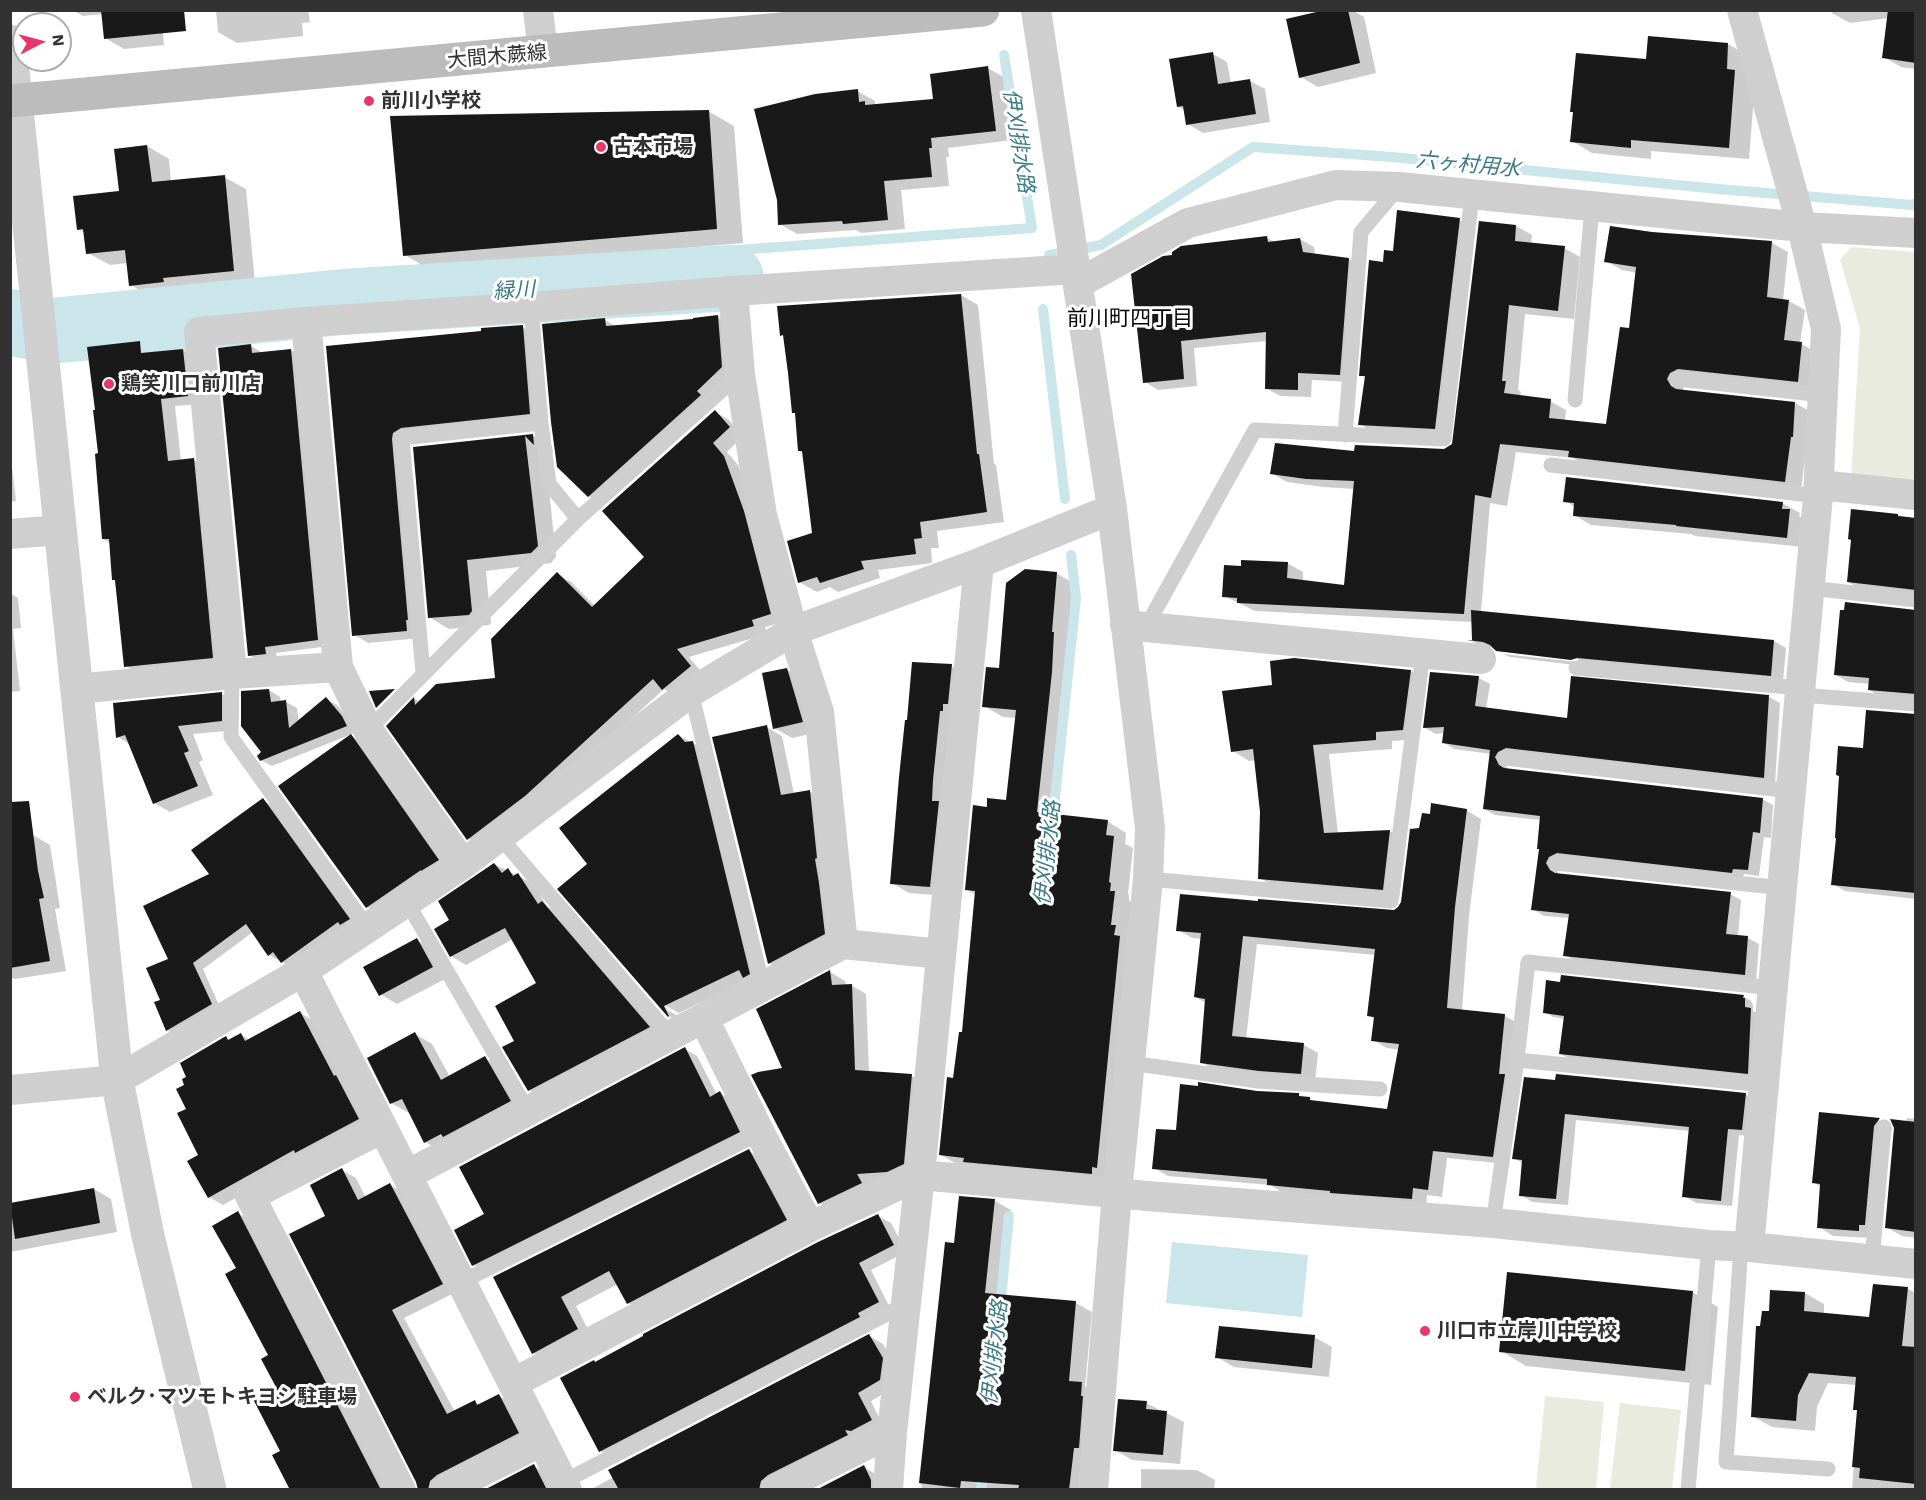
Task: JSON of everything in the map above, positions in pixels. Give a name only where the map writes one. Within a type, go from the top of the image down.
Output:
[{"type":"main road","name":"大間木蕨線","points":[[14,100],[969,11]]},
{"type":"street","points":[[538,10],[543,52]]},
{"type":"street","points":[[1036,10],[1112,509],[1136,626],[1150,828],[1148,879],[1117,1193],[1092,1490]]},
{"type":"street","points":[[1742,10],[1802,227],[1826,329],[1819,490],[1764,1085],[1745,1247]]},
{"type":"street","points":[[10,41],[14,100],[117,1080],[148,1236],[210,1490]]},
{"type":"street","points":[[232,674],[199,332],[733,291],[1077,276],[1188,224],[1335,185],[1399,188],[1802,227],[1916,233]]},
{"type":"street","points":[[733,291],[740,374],[762,515],[793,631],[819,712],[843,944]]},
{"type":"street","points":[[306,322],[338,667],[368,730],[464,864]]},
{"type":"street","points":[[1819,490],[1916,495]]},
{"type":"street","points":[[10,1090],[117,1080],[303,971],[368,928],[464,864],[691,692],[793,631],[979,563],[1112,509]]},
{"type":"street","points":[[10,534],[60,530]]},
{"type":"street","points":[[888,1490],[979,563]]},
{"type":"street","points":[[1136,626],[1481,659]]},
{"type":"street","points":[[76,689],[232,674],[338,667]]},
{"type":"street","points":[[407,1175],[843,944],[941,954]]},
{"type":"street","points":[[303,971],[565,1486]]},
{"type":"street","points":[[704,1019],[810,1227]]},
{"type":"street","points":[[383,1128],[250,1196],[401,1490]]},
{"type":"street","points":[[513,1383],[810,1227],[920,1175],[1493,1223],[1916,1264]]},
{"type":"street","points":[[776,1490],[892,1432]]},
{"type":"street","points":[[445,1490],[542,1441]]},
{"type":"lane","points":[[1345,435],[1360,232],[1399,188]]},
{"type":"lane","points":[[1136,626],[1255,430],[1444,440],[1472,195]]},
{"type":"lane","points":[[1575,400],[1592,207]]},
{"type":"lane","points":[[531,307],[549,484],[578,519]]},
{"type":"lane","points":[[368,730],[578,519],[740,374]]},
{"type":"lane","points":[[1677,379],[1823,395]]},
{"type":"lane","points":[[423,673],[402,438],[541,423]]},
{"type":"lane","points":[[1551,465],[1819,490]]},
{"type":"lane","points":[[1810,588],[1916,600]]},
{"type":"lane","points":[[1148,879],[1391,901],[1423,653]]},
{"type":"lane","points":[[1576,668],[1916,704]]},
{"type":"lane","points":[[232,674],[231,737],[368,928]]},
{"type":"lane","points":[[691,692],[763,987]]},
{"type":"lane","points":[[1505,758],[1791,791]]},
{"type":"lane","points":[[500,837],[670,1035]]},
{"type":"lane","points":[[1556,863],[1782,888]]},
{"type":"lane","points":[[407,902],[528,1112]]},
{"type":"lane","points":[[1493,1223],[1517,1060],[1528,962],[1773,988]]},
{"type":"lane","points":[[1517,1060],[1764,1085]]},
{"type":"lane","points":[[1130,1063],[1258,1081],[1380,1089]]},
{"type":"lane","points":[[1872,1260],[1884,1127]]},
{"type":"lane","points":[[461,1282],[760,1132]]},
{"type":"lane","points":[[1688,1490],[1709,1245]]},
{"type":"lane","points":[[1745,1247],[1726,1462],[1828,1469]]},
{"type":"lane","points":[[565,1486],[906,1304]]},
{"type":"shaded area","points":[[1851,247],[1915,252],[1915,486],[1851,479],[1860,328],[1840,260]]},
{"type":"shaded area","points":[[1545,1396],[1604,1402],[1596,1489],[1536,1489]]},
{"type":"shaded area","points":[[1620,1403],[1681,1410],[1672,1489],[1610,1489]]},
{"type":"water","points":[[1172,1242],[1308,1255],[1302,1317],[1166,1303]]},
{"type":"building","points":[[101,10],[184,10],[186,31],[104,39]]},
{"type":"building","points":[[1325,10],[1348,10],[1360,63],[1299,78],[1286,19]]},
{"type":"building","points":[[1888,10],[1916,10],[1916,63],[1882,58]]},
{"type":"building","points":[[1648,36],[1728,43],[1727,69],[1735,70],[1729,148],[1631,140],[1631,148],[1570,142],[1573,112],[1570,112],[1576,53],[1646,59]]},
{"type":"building","points":[[1213,52],[1218,84],[1250,79],[1256,114],[1186,125],[1183,106],[1177,107],[1169,59]]},
{"type":"building","points":[[988,66],[996,131],[931,138],[932,148],[929,148],[932,177],[884,181],[888,220],[843,224],[842,221],[778,225],[777,200],[754,109],[815,94],[858,89],[859,102],[865,101],[865,105],[933,99],[930,74]]},
{"type":"building","points":[[709,110],[717,229],[403,256],[390,116]]},
{"type":"building","points":[[147,145],[152,182],[225,175],[234,271],[163,278],[164,282],[129,286],[125,250],[86,254],[83,229],[77,230],[73,196],[119,191],[114,149]]},
{"type":"building","points":[[1397,210],[1460,218],[1435,429],[1358,425],[1365,376],[1359,376],[1369,260],[1383,262],[1384,250],[1393,251]]},
{"type":"building","points":[[1479,221],[1516,225],[1515,241],[1565,246],[1558,311],[1509,305],[1502,381],[1506,381],[1504,393],[1551,399],[1549,418],[1606,424],[1620,327],[1629,328],[1636,267],[1604,262],[1610,226],[1652,232],[1772,241],[1767,297],[1789,300],[1784,340],[1802,342],[1798,382],[1678,369],[1670,373],[1667,379],[1676,389],[1795,402],[1793,437],[1791,437],[1785,482],[1568,457],[1569,451],[1500,444],[1491,498],[1475,495],[1464,614],[1237,603],[1237,598],[1222,597],[1224,565],[1241,566],[1241,560],[1288,562],[1287,578],[1344,585],[1354,481],[1306,479],[1270,474],[1275,443],[1354,451],[1355,445],[1444,449],[1452,444]]},
{"type":"building","points":[[1267,236],[1268,242],[1300,238],[1303,252],[1349,258],[1340,375],[1298,373],[1298,390],[1265,389],[1266,332],[1181,341],[1184,379],[1143,383],[1131,274],[1163,256],[1172,255],[1172,252],[1181,246]]},
{"type":"building","points":[[961,294],[977,454],[979,454],[987,512],[920,522],[922,538],[914,539],[916,554],[861,561],[864,569],[820,583],[817,577],[798,583],[787,541],[812,533],[802,451],[798,451],[795,413],[792,413],[783,335],[780,336],[777,306]]},
{"type":"building","points":[[718,315],[722,367],[697,391],[701,395],[588,497],[557,467],[542,324],[605,318],[606,326]]},
{"type":"building","points":[[523,325],[530,414],[401,428],[393,433],[407,631],[352,636],[326,346]]},
{"type":"building","points":[[140,341],[141,353],[183,349],[188,396],[161,399],[168,461],[194,458],[213,658],[124,667],[109,539],[102,539],[95,454],[98,453],[93,410],[95,410],[87,347]]},
{"type":"building","points":[[251,344],[252,353],[291,349],[318,640],[265,647],[266,654],[248,656],[218,348]]},
{"type":"building","points":[[715,410],[730,427],[713,443],[724,456],[744,511],[771,614],[752,620],[754,626],[677,649],[691,666],[662,690],[653,679],[525,796],[467,840],[386,726],[414,697],[415,705],[436,684],[495,678],[491,639],[557,572],[592,607],[644,557],[602,511]]},
{"type":"building","points":[[533,434],[534,445],[525,436],[538,546],[531,553],[467,560],[472,611],[469,615],[428,618],[413,447]]},
{"type":"building","points":[[1566,477],[1783,502],[1782,509],[1790,509],[1787,538],[1573,516],[1574,503],[1563,502]]},
{"type":"building","points":[[1851,509],[1916,518],[1916,590],[1847,582]]},
{"type":"building","points":[[1025,569],[1057,572],[1052,632],[1054,632],[1052,672],[1037,812],[1108,820],[1106,835],[1114,836],[1109,882],[1111,883],[1110,891],[1115,891],[1111,925],[1116,925],[1114,935],[1120,936],[1097,1168],[1092,1167],[1092,1174],[963,1162],[964,1158],[939,1155],[947,1077],[953,1078],[959,1032],[962,1032],[975,891],[965,890],[973,805],[987,807],[987,798],[1006,800],[1016,710],[982,707],[986,667],[999,668],[1006,583]]},
{"type":"building","points":[[1845,602],[1916,610],[1916,694],[1868,690],[1869,678],[1834,675],[1840,610],[1844,610]]},
{"type":"building","points":[[1471,610],[1774,640],[1771,676],[1577,658],[1571,660],[1496,651],[1483,642],[1467,640],[1472,640]]},
{"type":"building","points":[[1294,658],[1411,670],[1403,730],[1376,732],[1376,740],[1313,745],[1324,833],[1390,830],[1383,890],[1258,879],[1260,812],[1253,749],[1231,752],[1222,691],[1272,685],[1270,661]]},
{"type":"building","points":[[912,662],[952,664],[948,704],[943,704],[943,711],[940,711],[933,780],[932,801],[939,801],[930,887],[890,884]]},
{"type":"building","points":[[787,668],[803,722],[773,729],[762,673]]},
{"type":"building","points":[[1430,672],[1479,676],[1475,706],[1567,718],[1571,676],[1769,695],[1764,778],[1506,748],[1498,752],[1495,757],[1499,765],[1504,768],[1763,798],[1760,833],[1753,832],[1748,870],[1733,869],[1732,873],[1557,853],[1549,857],[1546,863],[1555,873],[1731,892],[1726,934],[1748,936],[1745,975],[1563,956],[1569,914],[1531,910],[1539,849],[1537,849],[1540,816],[1483,809],[1490,750],[1442,743],[1444,727],[1423,728]]},
{"type":"building","points":[[269,689],[271,702],[286,700],[289,728],[326,697],[342,716],[347,726],[260,761],[257,756],[261,752],[241,726],[241,691]]},
{"type":"building","points":[[395,689],[376,708],[369,691]]},
{"type":"building","points":[[222,692],[222,721],[178,726],[189,751],[184,753],[198,786],[153,804],[125,735],[116,738],[113,703]]},
{"type":"building","points":[[1866,710],[1916,714],[1916,893],[1831,885],[1836,838],[1838,746],[1863,748]]},
{"type":"building","points":[[767,725],[781,795],[810,790],[817,858],[815,859],[825,934],[768,964],[712,737]]},
{"type":"building","points":[[351,734],[439,860],[366,908],[278,786]]},
{"type":"building","points":[[678,734],[685,742],[693,741],[750,974],[743,978],[739,970],[664,1006],[668,1017],[557,889],[587,864],[559,828]]},
{"type":"building","points":[[263,798],[350,919],[340,925],[338,922],[281,963],[273,952],[268,956],[246,924],[193,963],[212,1004],[166,1031],[154,1002],[160,1000],[146,968],[168,959],[143,906],[209,874],[191,850]]},
{"type":"building","points":[[29,801],[38,871],[44,898],[39,899],[50,961],[10,968],[10,802]]},
{"type":"building","points":[[1431,803],[1467,809],[1455,907],[1447,1008],[1505,1014],[1499,1074],[1505,1074],[1493,1157],[1433,1151],[1428,1190],[1413,1188],[1412,1199],[1330,1193],[1330,1191],[1267,1185],[1267,1179],[1152,1169],[1156,1129],[1176,1130],[1180,1084],[1198,1086],[1198,1082],[1257,1091],[1299,1093],[1299,1096],[1310,1097],[1310,1100],[1387,1109],[1399,1044],[1371,1041],[1374,1017],[1367,1016],[1375,949],[1243,936],[1232,1036],[1304,1043],[1301,1074],[1200,1063],[1205,999],[1194,997],[1201,933],[1176,931],[1180,894],[1394,910],[1401,902],[1410,829],[1419,828],[1422,813],[1430,814]]},
{"type":"building","points":[[494,863],[502,873],[508,868],[513,876],[518,873],[538,904],[542,901],[650,1027],[528,1091],[502,1047],[514,1041],[495,1006],[536,983],[505,928],[450,957],[434,929],[449,920],[438,901]]},
{"type":"building","points":[[417,938],[433,967],[379,996],[363,967]]},
{"type":"building","points":[[830,970],[832,985],[852,984],[855,1070],[912,1074],[904,1164],[887,1172],[857,1174],[862,1183],[818,1204],[751,1075],[782,1068],[756,1009]]},
{"type":"building","points":[[1561,975],[1744,995],[1745,1007],[1751,1008],[1748,1074],[1559,1054],[1564,1016],[1543,1013],[1546,980],[1560,982]]},
{"type":"building","points":[[300,1011],[359,1119],[295,1153],[294,1150],[208,1198],[187,1161],[198,1155],[177,1113],[186,1109],[176,1089],[184,1085],[182,1079],[186,1077],[180,1063],[226,1036],[228,1040],[241,1033],[245,1041]]},
{"type":"building","points":[[415,1032],[441,1080],[485,1056],[511,1101],[443,1137],[441,1134],[424,1143],[402,1099],[390,1104],[367,1058]]},
{"type":"building","points":[[685,1047],[710,1097],[720,1091],[740,1132],[472,1266],[454,1230],[484,1214],[459,1167]]},
{"type":"building","points":[[1556,1074],[1746,1093],[1742,1130],[1728,1129],[1721,1201],[1682,1197],[1689,1127],[1565,1114],[1556,1199],[1519,1196],[1522,1160],[1512,1159],[1524,1077],[1555,1080]]},
{"type":"building","points":[[1819,1112],[1880,1118],[1874,1126],[1865,1225],[1859,1225],[1859,1231],[1817,1228],[1820,1184],[1812,1183]]},
{"type":"building","points":[[1890,1119],[1916,1122],[1916,1232],[1885,1228],[1894,1128]]},
{"type":"building","points":[[749,1149],[787,1220],[627,1304],[609,1271],[561,1297],[578,1329],[532,1354],[493,1277]]},
{"type":"building","points":[[342,1168],[358,1200],[390,1183],[443,1284],[392,1310],[447,1414],[475,1400],[477,1405],[499,1394],[519,1433],[437,1475],[430,1481],[428,1490],[418,1490],[416,1482],[289,1234],[325,1216],[310,1185]]},
{"type":"building","points":[[94,1188],[100,1223],[15,1239],[10,1203]]},
{"type":"building","points":[[959,1196],[995,1199],[985,1293],[1076,1301],[1069,1381],[1082,1382],[1081,1396],[1083,1396],[1079,1448],[1074,1448],[1069,1490],[1018,1490],[1019,1485],[961,1481],[960,1488],[919,1483],[945,1242],[954,1243]]},
{"type":"building","points":[[238,1211],[381,1490],[290,1490],[272,1455],[280,1451],[253,1399],[276,1387],[261,1359],[268,1355],[225,1274],[236,1268],[212,1226]]},
{"type":"building","points":[[878,1214],[894,1245],[859,1263],[879,1302],[858,1313],[860,1317],[599,1452],[560,1378],[594,1360],[595,1362],[643,1334],[818,1242]]},
{"type":"building","points":[[1507,1272],[1693,1291],[1685,1371],[1499,1352]]},
{"type":"building","points":[[1873,1284],[1908,1287],[1902,1346],[1916,1347],[1916,1484],[1859,1478],[1860,1468],[1852,1467],[1857,1410],[1853,1410],[1856,1377],[1809,1373],[1798,1395],[1796,1421],[1751,1417],[1756,1326],[1760,1326],[1762,1311],[1769,1311],[1770,1290],[1805,1292],[1804,1311],[1869,1317]]},
{"type":"building","points":[[1219,1326],[1315,1335],[1312,1368],[1215,1358]]},
{"type":"building","points":[[869,1334],[883,1358],[880,1380],[858,1393],[872,1420],[851,1431],[845,1430],[848,1435],[768,1475],[761,1481],[759,1490],[619,1490],[608,1470]]},
{"type":"building","points":[[1118,1399],[1147,1401],[1146,1409],[1167,1411],[1163,1455],[1113,1451]]},
{"type":"building","points":[[534,1464],[547,1490],[484,1490]]},
{"type":"building","points":[[864,1465],[871,1480],[871,1490],[816,1490]]},
{"type":"waterway","points":[[266,289],[645,257],[1032,228],[1004,55]]},
{"type":"waterway","name":"六ヶ村用水","points":[[1049,255],[1101,245],[1253,147],[1392,157],[1718,189],[1912,205],[1916,203]]},
{"type":"waterway","name":"緑川","points":[[10,322],[51,331],[343,302],[731,278]]},
{"type":"waterway","name":"伊刈排水路","points":[[1043,309],[1065,499]]},
{"type":"waterway","name":"伊刈排水路","points":[[1052,826],[1076,598],[1071,555]]},
{"type":"waterway","name":"伊刈排水路","points":[[1000,1308],[1009,1216]]},
{"type":"waterway","name":"伊刈排水路","points":[[981,1490],[983,1470]]},
{"type":"place","name":"前川小学校","points":[[369,101]]},
{"type":"place","name":"古本市場","points":[[601,147]]},
{"type":"place","name":"鶏笑川口前川店","points":[[109,384]]},
{"type":"place","name":"川口市立岸川中学校","points":[[1425,1331]]},
{"type":"place","name":"ベルク･マツモトキヨシ駐車場","points":[[75,1397]]},
{"type":"district","name":"前川町四丁目","points":[[1130,319]]}]
